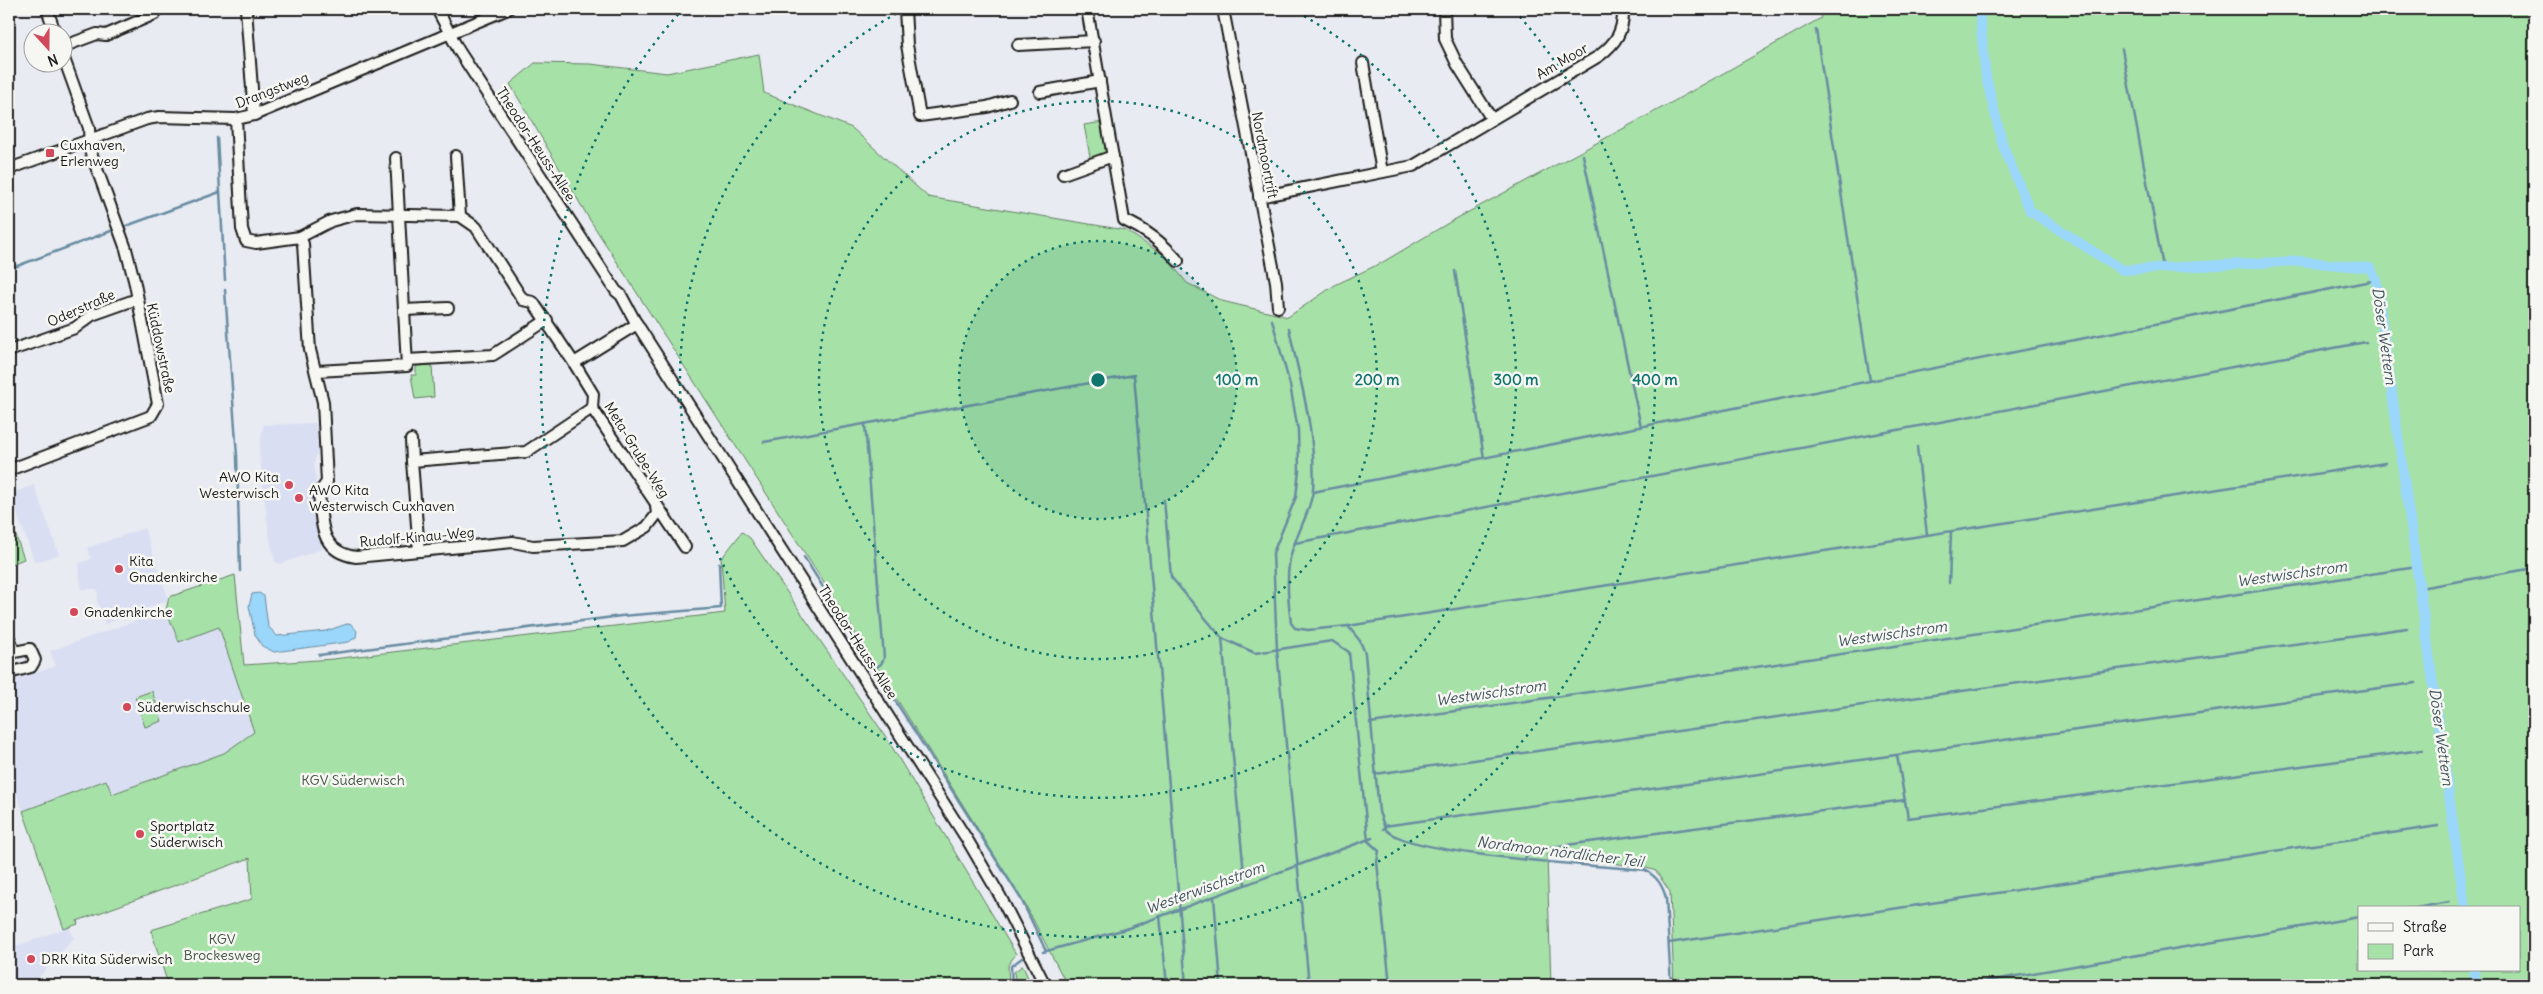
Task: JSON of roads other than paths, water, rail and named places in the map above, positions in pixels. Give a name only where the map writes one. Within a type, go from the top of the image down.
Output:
[{"type":"street","points":[[47,9],[52,22]]},
{"type":"street","points":[[246,9],[254,115]]},
{"type":"street","name":"Theodor-Heuss-Allee","points":[[437,9],[482,87],[616,291],[621,295],[636,322],[968,841],[1000,896],[1045,985]]},
{"type":"street","name":"Drangstweg","points":[[9,169],[147,119],[159,117],[236,119],[254,115],[508,9]]},
{"type":"street","points":[[905,9],[907,45],[920,116],[987,107],[1010,100]]},
{"type":"street","points":[[1088,9],[1124,220],[1135,225],[1170,251],[1178,261]]},
{"type":"street","name":"Nordmoortrift","points":[[1223,9],[1276,282],[1278,307]]},
{"type":"street","points":[[1444,9],[1445,39],[1457,64],[1491,118]]},
{"type":"street","name":"Am Moor","points":[[1259,197],[1412,166],[1599,56],[1614,45],[1621,32],[1623,9]]},
{"type":"street","points":[[72,44],[97,34],[106,35],[157,12]]},
{"type":"street","points":[[1018,45],[1094,41]]},
{"type":"street","points":[[1363,63],[1382,172]]},
{"type":"street","name":"Küddowstraße","points":[[9,470],[151,416],[158,404],[126,249],[90,150],[89,128],[69,72]]},
{"type":"street","points":[[1040,92],[1100,81]]},
{"type":"street","points":[[236,119],[243,238],[246,242],[256,243],[300,237],[331,221],[357,214],[399,213],[460,216],[456,156]]},
{"type":"street","points":[[1063,174],[1113,156]]},
{"type":"street","points":[[317,371],[408,366],[396,158]]},
{"type":"street","name":"Meta-Grube-Weg","points":[[460,216],[476,227],[523,300],[533,302],[547,320],[593,394],[592,408],[685,547]]},
{"type":"street","name":"Rudolf-Kinau-Weg","points":[[300,237],[303,244],[310,350],[317,371],[323,402],[327,482],[319,493],[322,528],[328,542],[336,551],[356,557],[513,542],[533,546],[623,541],[647,526],[658,514],[656,506]]},
{"type":"street","name":"Oderstraße","points":[[9,351],[75,328],[92,315],[137,299]]},
{"type":"street","points":[[404,310],[448,308]]},
{"type":"street","points":[[407,360],[493,355],[547,320]]},
{"type":"street","points":[[574,363],[636,322]]},
{"type":"street","points":[[412,461],[526,452],[592,408]]},
{"type":"street","points":[[411,440],[419,551]]},
{"type":"street","points":[[9,638],[11,652],[30,649],[35,660],[31,667],[9,673]]},
{"type":"water","points":[[259,593],[264,596],[268,626],[277,636],[326,631],[350,623],[357,631],[356,637],[349,642],[274,652],[262,646],[255,635],[249,606],[252,594]]},
{"type":"waterway","name":"Döser Wettern","points":[[1979,9],[1986,77],[2003,146],[2030,211],[2122,270],[2299,261],[2370,268],[2376,280],[2465,906]]},
{"type":"waterway","points":[[1816,30],[1870,381]]},
{"type":"waterway","points":[[2122,49],[2163,267]]},
{"type":"waterway","points":[[217,138],[225,280]]},
{"type":"waterway","points":[[1583,155],[1641,427]]},
{"type":"waterway","points":[[126,226],[220,192]]},
{"type":"waterway","points":[[9,269],[111,231]]},
{"type":"waterway","points":[[1455,271],[1484,458]]},
{"type":"waterway","points":[[1313,492],[2376,280]]},
{"type":"waterway","points":[[225,290],[237,456],[240,571]]},
{"type":"waterway","points":[[1272,320],[1290,385],[1298,430],[1299,470],[1296,497],[1273,553],[1277,650],[1309,985]]},
{"type":"waterway","points":[[1289,328],[1307,408],[1314,469],[1312,498],[1292,551],[1288,568],[1288,596],[1291,623],[1295,628],[1308,630],[1348,626],[1360,641],[1365,653],[1379,812],[1385,828],[1383,829]]},
{"type":"waterway","points":[[1295,543],[2366,342]]},
{"type":"waterway","points":[[764,442],[1134,375],[1186,985]]},
{"type":"waterway","points":[[865,424],[884,658],[881,664],[875,668]]},
{"type":"waterway","points":[[1917,447],[1927,535]]},
{"type":"waterway","points":[[1348,626],[2385,463]]},
{"type":"waterway","points":[[1164,500],[1171,577],[1222,638],[1255,653],[1332,641],[1349,652],[1368,841],[1379,851],[1377,862],[1390,985]]},
{"type":"waterway","points":[[1949,583],[1951,532]]},
{"type":"waterway","points":[[804,557],[1021,899],[1046,951]]},
{"type":"waterway","points":[[319,655],[621,616],[721,608],[719,564]]},
{"type":"waterway","name":"Westwischstrom","points":[[1370,723],[1604,690],[2417,567]]},
{"type":"waterway","points":[[2420,588],[2534,568]]},
{"type":"waterway","points":[[1375,774],[2407,628]]},
{"type":"waterway","points":[[1222,638],[1245,885]]},
{"type":"waterway","points":[[1384,826],[2416,683]]},
{"type":"waterway","points":[[1897,755],[1908,818],[2422,750]]},
{"type":"waterway","points":[[1525,859],[1527,854],[1544,848],[1905,800]]},
{"type":"waterway","points":[[1669,943],[2438,826]]},
{"type":"waterway","name":"Nordmoor nördlicher Teil","points":[[1385,828],[1399,837],[1426,845],[1463,852],[1506,858],[1645,870],[1658,881],[1666,898],[1671,985]]},
{"type":"waterway","name":"Westerwischstrom","points":[[1043,952],[1126,929],[1372,838]]},
{"type":"waterway","points":[[1214,897],[1221,985]]},
{"type":"waterway","points":[[2427,906],[2449,902]]},
{"type":"waterway","points":[[1160,916],[1167,985]]},
{"type":"waterway","points":[[1964,985],[2358,917]]},
{"type":"waterway","name":"Westerwischstrom","points":[[1012,985],[1011,966],[1022,958]]},
{"type":"waterway","name":"Döser Wettern","points":[[2474,972],[2476,985]]},
{"type":"waterway","points":[[2431,985],[2444,983]]},
{"type":"place","name":"Cuxhaven, Erlenweg","points":[[50,153]]},
{"type":"place","name":"AWO Kita Westerwisch","points":[[289,485]]},
{"type":"place","name":"AWO Kita Westerwisch Cuxhaven","points":[[299,498]]},
{"type":"place","name":"Kita Gnadenkirche","points":[[119,569]]},
{"type":"place","name":"Gnadenkirche","points":[[74,612]]},
{"type":"place","name":"Süderwischschule","points":[[127,707]]},
{"type":"place","name":"Sportplatz Süderwisch","points":[[140,834]]},
{"type":"place","name":"DRK Kita Süderwisch","points":[[31,959]]},
{"type":"park label","name":"KGV Süderwisch","points":[[353,780]]},
{"type":"park label","name":"KGV Brockesweg","points":[[222,948]]}]
